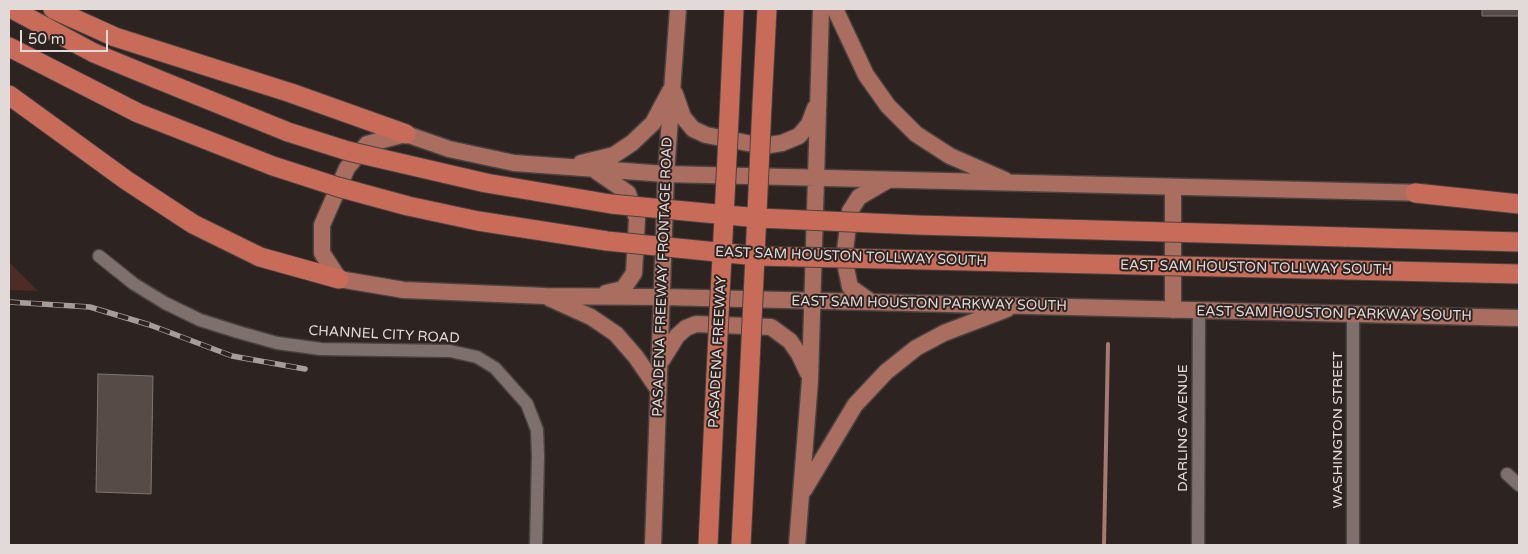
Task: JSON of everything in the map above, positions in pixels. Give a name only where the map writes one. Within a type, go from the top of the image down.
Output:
[{"type":"highway","points":[[12,9],[94,53],[279,129],[348,151],[486,183],[611,204],[759,218],[917,225],[1519,242]]},
{"type":"highway","points":[[53,9],[115,37],[290,93],[406,134]]},
{"type":"highway","name":"PASADENA FREEWAY","points":[[708,545],[734,9]]},
{"type":"highway","points":[[741,545],[767,9]]},
{"type":"highway","name":"EAST SAM HOUSTON TOLLWAY SOUTH","points":[[9,47],[138,113],[273,166],[338,187],[408,206],[478,221],[606,241],[757,256],[1519,274]]},
{"type":"highway","points":[[9,95],[126,180],[193,224],[260,257],[339,279]]},
{"type":"highway","points":[[1415,193],[1519,204]]},
{"type":"main road","name":"PASADENA FREEWAY FRONTAGE ROAD","points":[[653,545],[666,174],[678,9]]},
{"type":"main road","points":[[797,545],[810,380],[821,9]]},
{"type":"main road","points":[[834,9],[866,75],[888,106],[916,134],[950,156],[1014,184]]},
{"type":"main road","points":[[568,167],[614,155],[632,143],[653,123],[672,87]]},
{"type":"main road","points":[[672,87],[683,117],[693,129],[706,135],[763,146],[782,143],[799,136],[809,124],[819,95]]},
{"type":"main road","points":[[339,279],[322,253],[322,225],[346,168],[367,144],[406,134],[449,149],[514,163],[666,174],[1173,188],[1519,195]]},
{"type":"main road","points":[[592,168],[628,193],[638,219],[634,273],[623,289],[594,296]]},
{"type":"main road","points":[[871,302],[850,287],[844,258],[850,211],[859,197],[888,180]]},
{"type":"main road","points":[[1173,188],[1173,310]]},
{"type":"main road","name":"EAST SAM HOUSTON PARKWAY SOUTH","points":[[339,279],[404,290],[545,296],[662,297],[1519,318]]},
{"type":"main road","points":[[545,296],[590,318],[616,334],[636,357],[658,389]]},
{"type":"main road","points":[[802,494],[833,438],[855,405],[886,372],[916,348],[937,337],[1014,306]]},
{"type":"main road","points":[[660,364],[676,336],[686,328],[696,324],[771,327],[790,341],[799,354],[810,380]]},
{"type":"street","name":"CHANNEL CITY ROAD","points":[[98,256],[134,284],[165,303],[200,320],[238,332],[277,343],[321,349],[450,351],[477,357],[495,368],[527,404],[537,430],[536,545]]},
{"type":"street","name":"DARLING AVENUE","points":[[1198,310],[1198,545]]},
{"type":"street","name":"WASHINGTON STREET","points":[[1353,314],[1353,545]]},
{"type":"street","points":[[1507,474],[1519,485]]},
{"type":"shaded area","points":[[9,262],[38,291],[9,290]]},
{"type":"building","points":[[1482,9],[1519,9],[1519,16],[1482,16]]},
{"type":"building","points":[[98,374],[153,376],[151,494],[96,492]]},
{"type":"waterway","points":[[1104,545],[1108,344]]},
{"type":"railway","points":[[9,302],[90,307],[150,325],[232,356],[305,369]]}]
